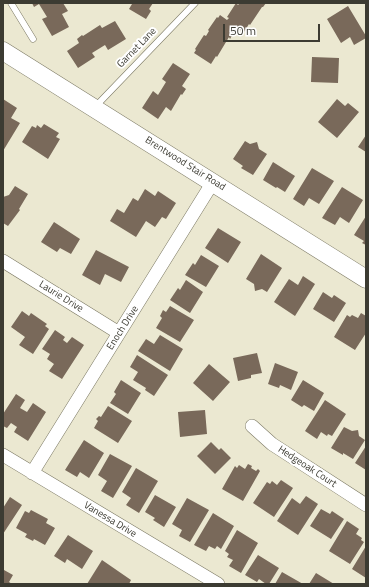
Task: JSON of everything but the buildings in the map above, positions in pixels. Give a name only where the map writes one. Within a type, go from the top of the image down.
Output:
[{"type":"main road","name":"Brentwood Stair Road","points":[[3,51],[366,279]]},
{"type":"street","name":"Enoch Drive","points":[[32,473],[213,182]]},
{"type":"street","name":"Laurie Drive","points":[[3,261],[119,333]]},
{"type":"street","name":"Hedgeoak Court","points":[[252,426],[272,444],[366,505]]},
{"type":"street","name":"Vanessa Drive","points":[[3,456],[214,583]]},
{"type":"lane","points":[[11,3],[33,40]]},
{"type":"lane","name":"Garnet Lane","points":[[94,108],[195,3]]}]
